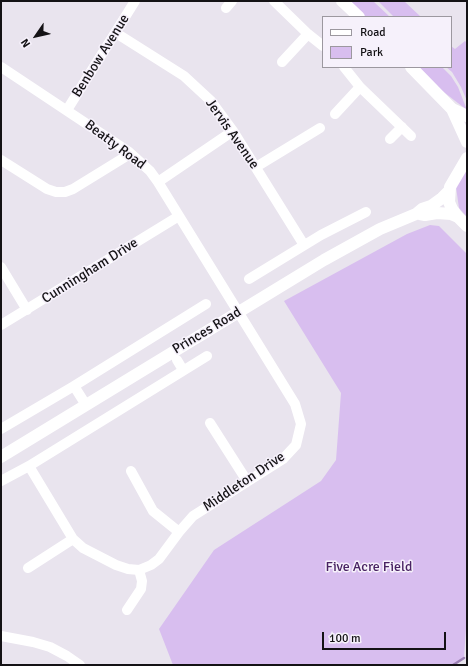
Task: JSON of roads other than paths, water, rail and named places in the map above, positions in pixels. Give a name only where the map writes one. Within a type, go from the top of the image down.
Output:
[{"type":"street","name":"Benbow Avenue","points":[[67,110],[136,1]]},
{"type":"street","points":[[274,1],[308,34],[322,45]]},
{"type":"street","points":[[342,1],[358,16]]},
{"type":"street","name":"Jervis Avenue","points":[[116,33],[184,76],[211,101],[233,131],[304,245]]},
{"type":"street","points":[[282,62],[308,34]]},
{"type":"street","name":"Beatty Road","points":[[1,67],[129,152],[150,171],[239,312]]},
{"type":"street","points":[[345,68],[360,87],[412,136]]},
{"type":"street","points":[[412,68],[452,109],[467,142]]},
{"type":"street","points":[[335,114],[360,87]]},
{"type":"street","points":[[452,109],[467,116]]},
{"type":"street","points":[[390,139],[402,127]]},
{"type":"street","points":[[256,167],[320,128]]},
{"type":"street","points":[[158,182],[233,131]]},
{"type":"street","points":[[1,160],[47,189],[56,192],[65,192],[73,189],[125,157],[129,152]]},
{"type":"street","points":[[467,158],[449,191],[449,202],[452,209],[458,218],[467,226]]},
{"type":"street","name":"Princes Road","points":[[1,457],[365,236],[431,206],[449,191]]},
{"type":"street","points":[[249,279],[304,245],[366,212]]},
{"type":"street","name":"Princes Road","points":[[416,214],[450,214],[458,218]]},
{"type":"street","name":"Cunningham Drive","points":[[1,325],[179,216]]},
{"type":"street","points":[[1,267],[27,310]]},
{"type":"street","name":"Princes Road","points":[[1,430],[206,304]]},
{"type":"street","name":"Middleton Drive","points":[[140,570],[159,559],[192,516],[284,459],[296,445],[301,424],[295,404],[239,312]]},
{"type":"street","name":"Princes Road","points":[[1,481],[29,466],[206,356]]},
{"type":"street","points":[[177,360],[183,370]]},
{"type":"street","points":[[74,386],[86,405]]},
{"type":"street","points":[[210,423],[247,481]]},
{"type":"street","points":[[29,466],[73,539],[83,548],[99,558],[122,567],[140,570],[142,581],[141,589],[127,610]]},
{"type":"street","points":[[131,472],[153,511],[179,532]]},
{"type":"street","points":[[28,568],[73,539]]},
{"type":"street","points":[[1,636],[50,647],[80,665]]},
{"type":"waterway","points":[[453,665],[464,658]]},
{"type":"park label","name":"Five Acre Field","points":[[369,567]]}]
